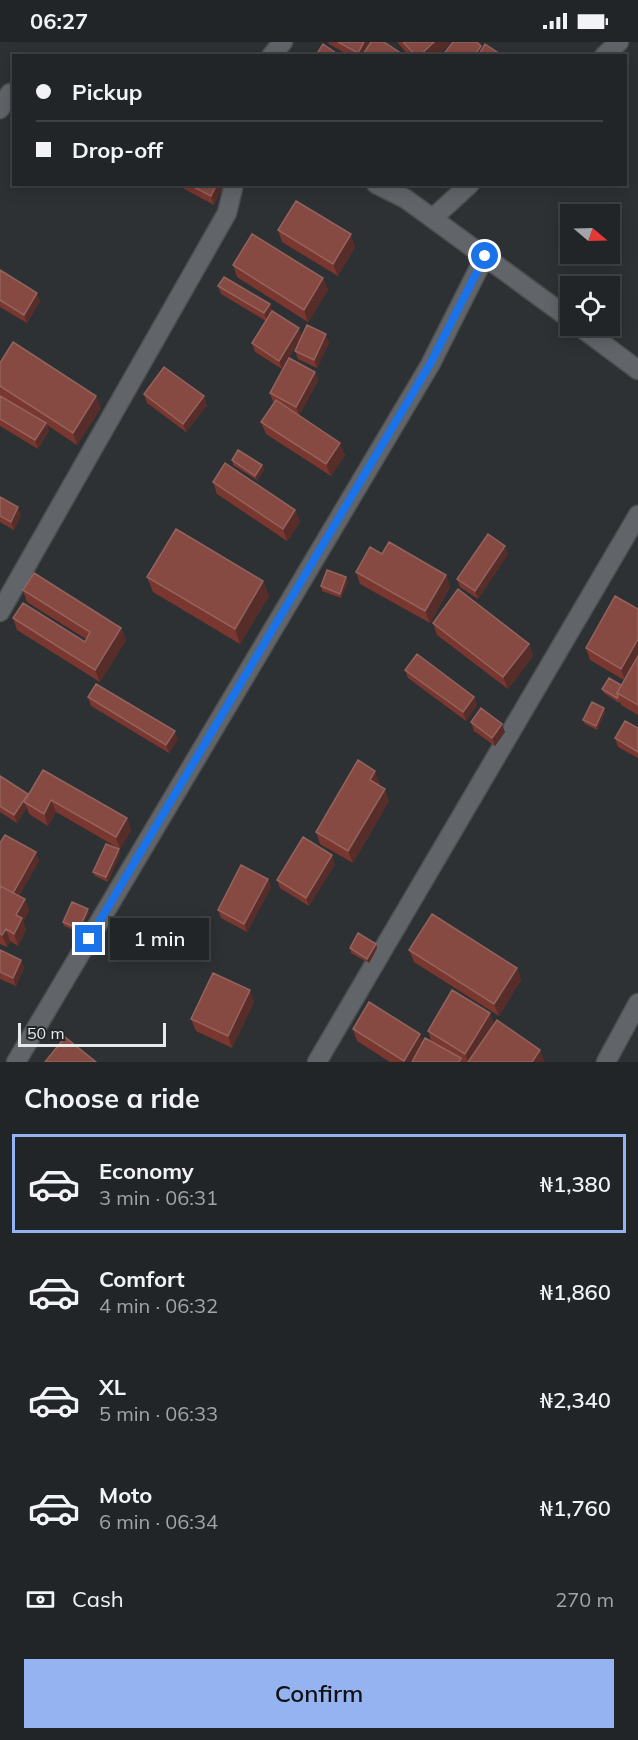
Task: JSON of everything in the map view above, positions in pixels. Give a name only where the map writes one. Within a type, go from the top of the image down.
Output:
[{"type":"street","points":[[273,54],[283,42]]},
{"type":"street","points":[[606,54],[619,42]]},
{"type":"street","points":[[0,109],[8,91]]},
{"type":"street","points":[[0,612],[227,213],[234,186]]},
{"type":"street","points":[[380,186],[406,199],[560,312]]},
{"type":"street","points":[[433,218],[468,186]]},
{"type":"street","points":[[16,1062],[430,364],[485,256]]},
{"type":"street","points":[[593,336],[638,369]]},
{"type":"street","points":[[317,1062],[638,514]]},
{"type":"street","points":[[606,1062],[638,1003]]},
{"type":"building","points":[[338,42],[364,42],[358,53]]},
{"type":"building","points":[[371,42],[384,42],[402,54],[363,54]]},
{"type":"building","points":[[403,42],[434,42],[421,54],[414,54]]},
{"type":"building","points":[[453,42],[477,42],[481,46],[475,54],[444,54]]},
{"type":"building","points":[[323,44],[336,53],[335,54],[317,54]]},
{"type":"building","points":[[485,44],[500,54],[479,54]]},
{"type":"building","points":[[192,186],[216,186],[211,196]]},
{"type":"building","points":[[296,201],[351,234],[333,264],[278,230]]},
{"type":"building","points":[[252,234],[323,278],[304,310],[233,265]]},
{"type":"building","points":[[0,270],[37,293],[24,315],[0,300]]},
{"type":"building","points":[[224,277],[270,304],[264,313],[218,286]]},
{"type":"building","points":[[272,311],[299,328],[279,361],[252,343]]},
{"type":"building","points":[[307,325],[326,334],[314,360],[295,351]]},
{"type":"building","points":[[13,342],[96,396],[73,433],[0,386],[0,363]]},
{"type":"building","points":[[289,358],[315,372],[296,407],[270,393]]},
{"type":"building","points":[[164,367],[204,396],[183,424],[144,394]]},
{"type":"building","points":[[0,396],[46,423],[35,440],[0,419]]},
{"type":"building","points":[[276,400],[340,443],[326,464],[261,422]]},
{"type":"building","points":[[238,450],[262,465],[255,476],[232,460]]},
{"type":"building","points":[[225,463],[295,510],[283,529],[213,482]]},
{"type":"building","points":[[0,497],[18,507],[11,522],[0,516]]},
{"type":"building","points":[[176,529],[263,581],[235,629],[147,577]]},
{"type":"building","points":[[488,534],[505,546],[475,591],[457,579]]},
{"type":"building","points":[[389,542],[446,575],[425,611],[356,572],[370,547],[382,554]]},
{"type":"building","points":[[327,570],[346,577],[340,594],[321,586]]},
{"type":"building","points":[[34,573],[121,628],[95,670],[13,618],[23,603],[85,642],[90,632],[23,590]]},
{"type":"building","points":[[458,589],[529,644],[503,677],[433,623]]},
{"type":"building","points":[[615,596],[638,609],[638,639],[621,669],[586,648]]},
{"type":"building","points":[[417,654],[474,697],[463,712],[405,670]]},
{"type":"building","points":[[638,656],[638,705],[617,693]]},
{"type":"building","points":[[609,678],[621,685],[617,698],[602,689]]},
{"type":"building","points":[[96,684],[175,731],[166,745],[88,697]]},
{"type":"building","points":[[592,702],[604,708],[596,726],[583,720]]},
{"type":"building","points":[[481,708],[502,724],[492,738],[471,722]]},
{"type":"building","points":[[625,721],[638,728],[638,752],[615,738]]},
{"type":"building","points":[[358,760],[375,771],[370,780],[385,789],[348,851],[316,832]]},
{"type":"building","points":[[43,770],[127,818],[116,837],[51,800],[44,814],[24,802]]},
{"type":"building","points":[[0,776],[28,794],[14,815],[0,806]]},
{"type":"building","points":[[5,835],[36,852],[13,893],[0,886],[0,843]]},
{"type":"building","points":[[303,837],[332,855],[306,898],[277,880]]},
{"type":"building","points":[[106,844],[119,849],[106,877],[93,872]]},
{"type":"building","points":[[241,865],[268,879],[244,924],[218,910]]},
{"type":"building","points":[[0,886],[25,899],[16,915],[22,918],[14,934],[6,929],[2,935],[0,934]]},
{"type":"building","points":[[72,902],[88,909],[79,929],[63,922]]},
{"type":"building","points":[[432,914],[517,968],[494,1004],[409,950]]},
{"type":"building","points":[[358,933],[376,944],[367,959],[350,948]]},
{"type":"building","points":[[0,950],[21,960],[13,978],[0,972]]},
{"type":"building","points":[[213,973],[250,990],[228,1036],[191,1019]]},
{"type":"building","points":[[452,990],[490,1013],[465,1054],[428,1031]]},
{"type":"building","points":[[369,1002],[420,1034],[404,1061],[353,1029]]},
{"type":"building","points":[[497,1020],[540,1050],[532,1062],[468,1062]]},
{"type":"building","points":[[65,1037],[96,1062],[45,1062]]},
{"type":"building","points":[[425,1038],[461,1058],[459,1062],[412,1062]]},
{"type":"route","points":[[89,939],[430,364],[485,256]]}]
